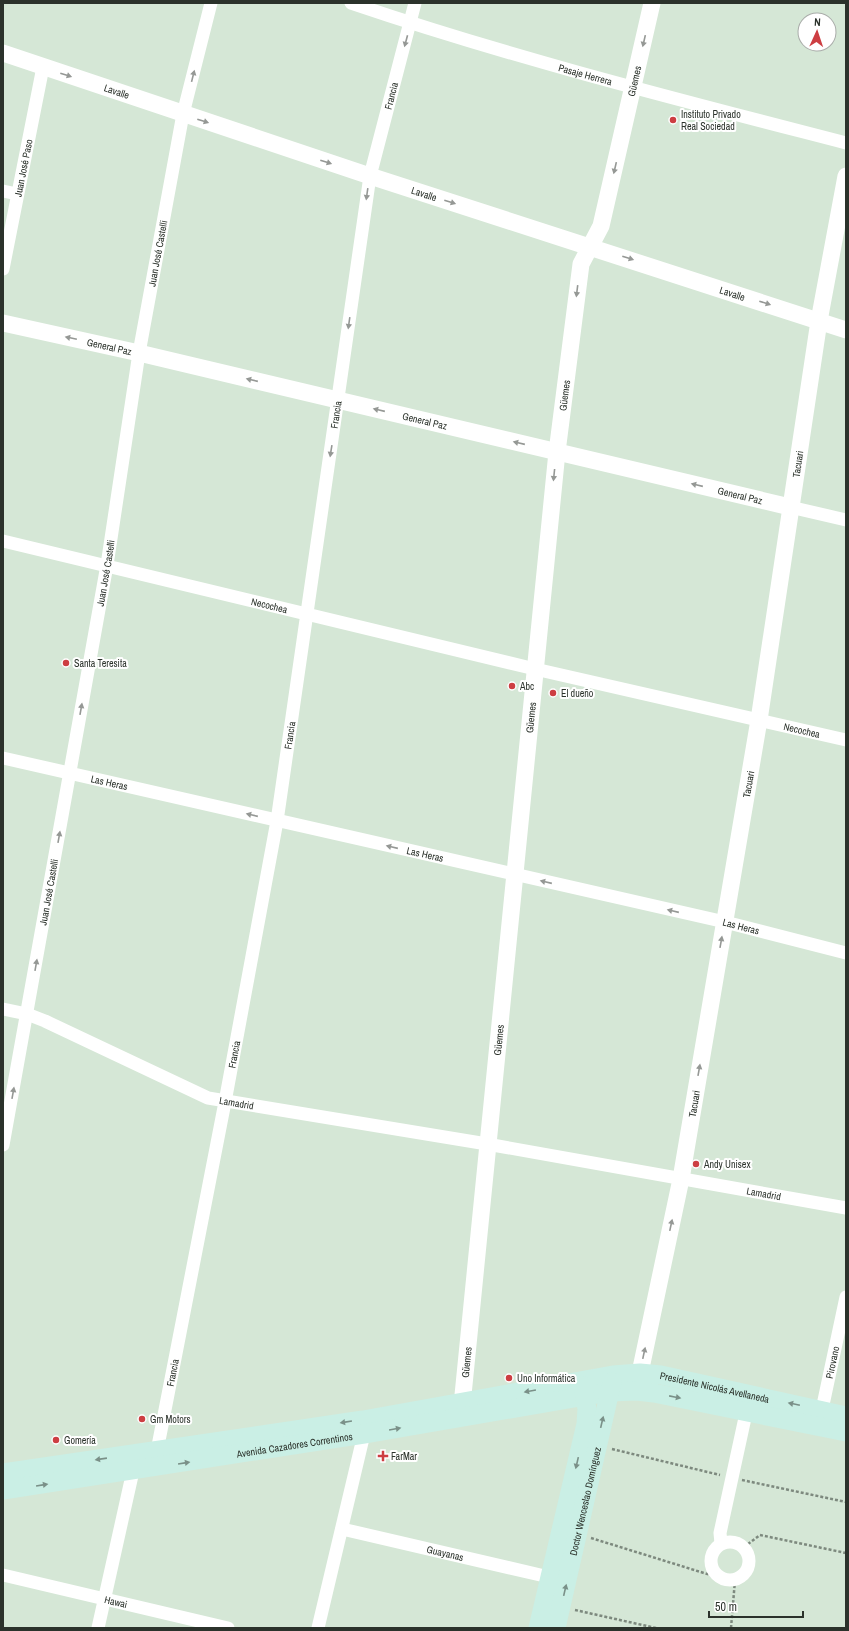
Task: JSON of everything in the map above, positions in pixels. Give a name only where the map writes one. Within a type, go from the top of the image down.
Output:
[{"type":"main road","name":"Presidente Nicolás Avellaneda","points":[[584,1389],[611,1384],[638,1382],[661,1375],[749,1403],[820,1418],[846,1416]]},
{"type":"main road","name":"Doctor Wenceslao Domínguez","points":[[556,1628],[611,1384]]},
{"type":"main road","name":"Avenida Cazadores Correntinos","points":[[158,1459],[363,1420],[461,1410],[584,1389]]},
{"type":"main road","name":"Doctor Wenceslao Domínguez","points":[[538,1628],[586,1424],[584,1389]]},
{"type":"main road","name":"Avenida Cazadores Correntinos","points":[[3,1490],[132,1463],[364,1434],[461,1410]]},
{"type":"main road","name":"Presidente Nicolás Avellaneda","points":[[820,1418],[846,1432]]},
{"type":"main road","name":"Avenida Cazadores Correntinos","points":[[3,1473],[132,1463]]},
{"type":"street","name":"Juan José Castelli","points":[[3,1145],[107,565],[139,354],[183,114],[211,3]]},
{"type":"street","name":"Pasaje Herrera","points":[[351,3],[410,23],[633,88],[846,143]]},
{"type":"street","name":"Francia","points":[[158,1459],[277,821],[306,615],[339,400],[370,176],[415,3]]},
{"type":"street","name":"Güemes","points":[[461,1410],[557,452],[581,264],[601,226],[652,3]]},
{"type":"street","name":"Lavalle","points":[[3,54],[370,176],[846,330]]},
{"type":"street","name":"Juan José Paso","points":[[3,269],[43,67]]},
{"type":"street","name":"Tacuari","points":[[638,1382],[680,1179],[725,922],[759,720],[819,321],[846,176]]},
{"type":"street","points":[[3,191],[17,194]]},
{"type":"street","name":"General Paz","points":[[3,323],[339,400],[846,520]]},
{"type":"street","name":"Necochea","points":[[3,541],[107,565],[306,615],[846,740]]},
{"type":"street","name":"Las Heras","points":[[3,758],[725,922],[846,953]]},
{"type":"street","name":"Lamadrid","points":[[3,1009],[27,1014],[208,1098],[487,1144],[846,1208]]},
{"type":"street","name":"Pirovano","points":[[820,1418],[846,1297]]},
{"type":"street","points":[[721,1543],[720,1533],[749,1403]]},
{"type":"street","points":[[318,1628],[364,1434]]},
{"type":"street","points":[[98,1628],[132,1463]]},
{"type":"street","name":"Guayanas","points":[[342,1529],[549,1577]]},
{"type":"street","points":[[733,1542],[744,1547],[750,1557],[750,1563],[745,1573],[736,1580],[720,1578],[716,1574],[711,1563],[713,1552],[721,1543],[733,1542]]},
{"type":"street","name":"Hawai","points":[[3,1575],[228,1628]]},
{"type":"path","points":[[578,1534],[720,1578]]},
{"type":"path","points":[[744,1547],[760,1535],[846,1553]]},
{"type":"path","points":[[731,1628],[736,1580]]},
{"type":"path","points":[[561,1606],[656,1628]]},
{"type":"place","name":"Instituto Privado Real Sociedad","points":[[673,120]]},
{"type":"place","name":"Santa Teresita","points":[[66,663]]},
{"type":"place","name":"Abc","points":[[512,686]]},
{"type":"place","name":"El dueño","points":[[553,693]]},
{"type":"place","name":"Andy Unisex","points":[[696,1164]]},
{"type":"place","name":"Uno Informática","points":[[509,1378]]},
{"type":"place","name":"Gm Motors","points":[[142,1419]]},
{"type":"place","name":"Gomería","points":[[56,1440]]},
{"type":"place","name":"FarMar","points":[[383,1456]]}]
